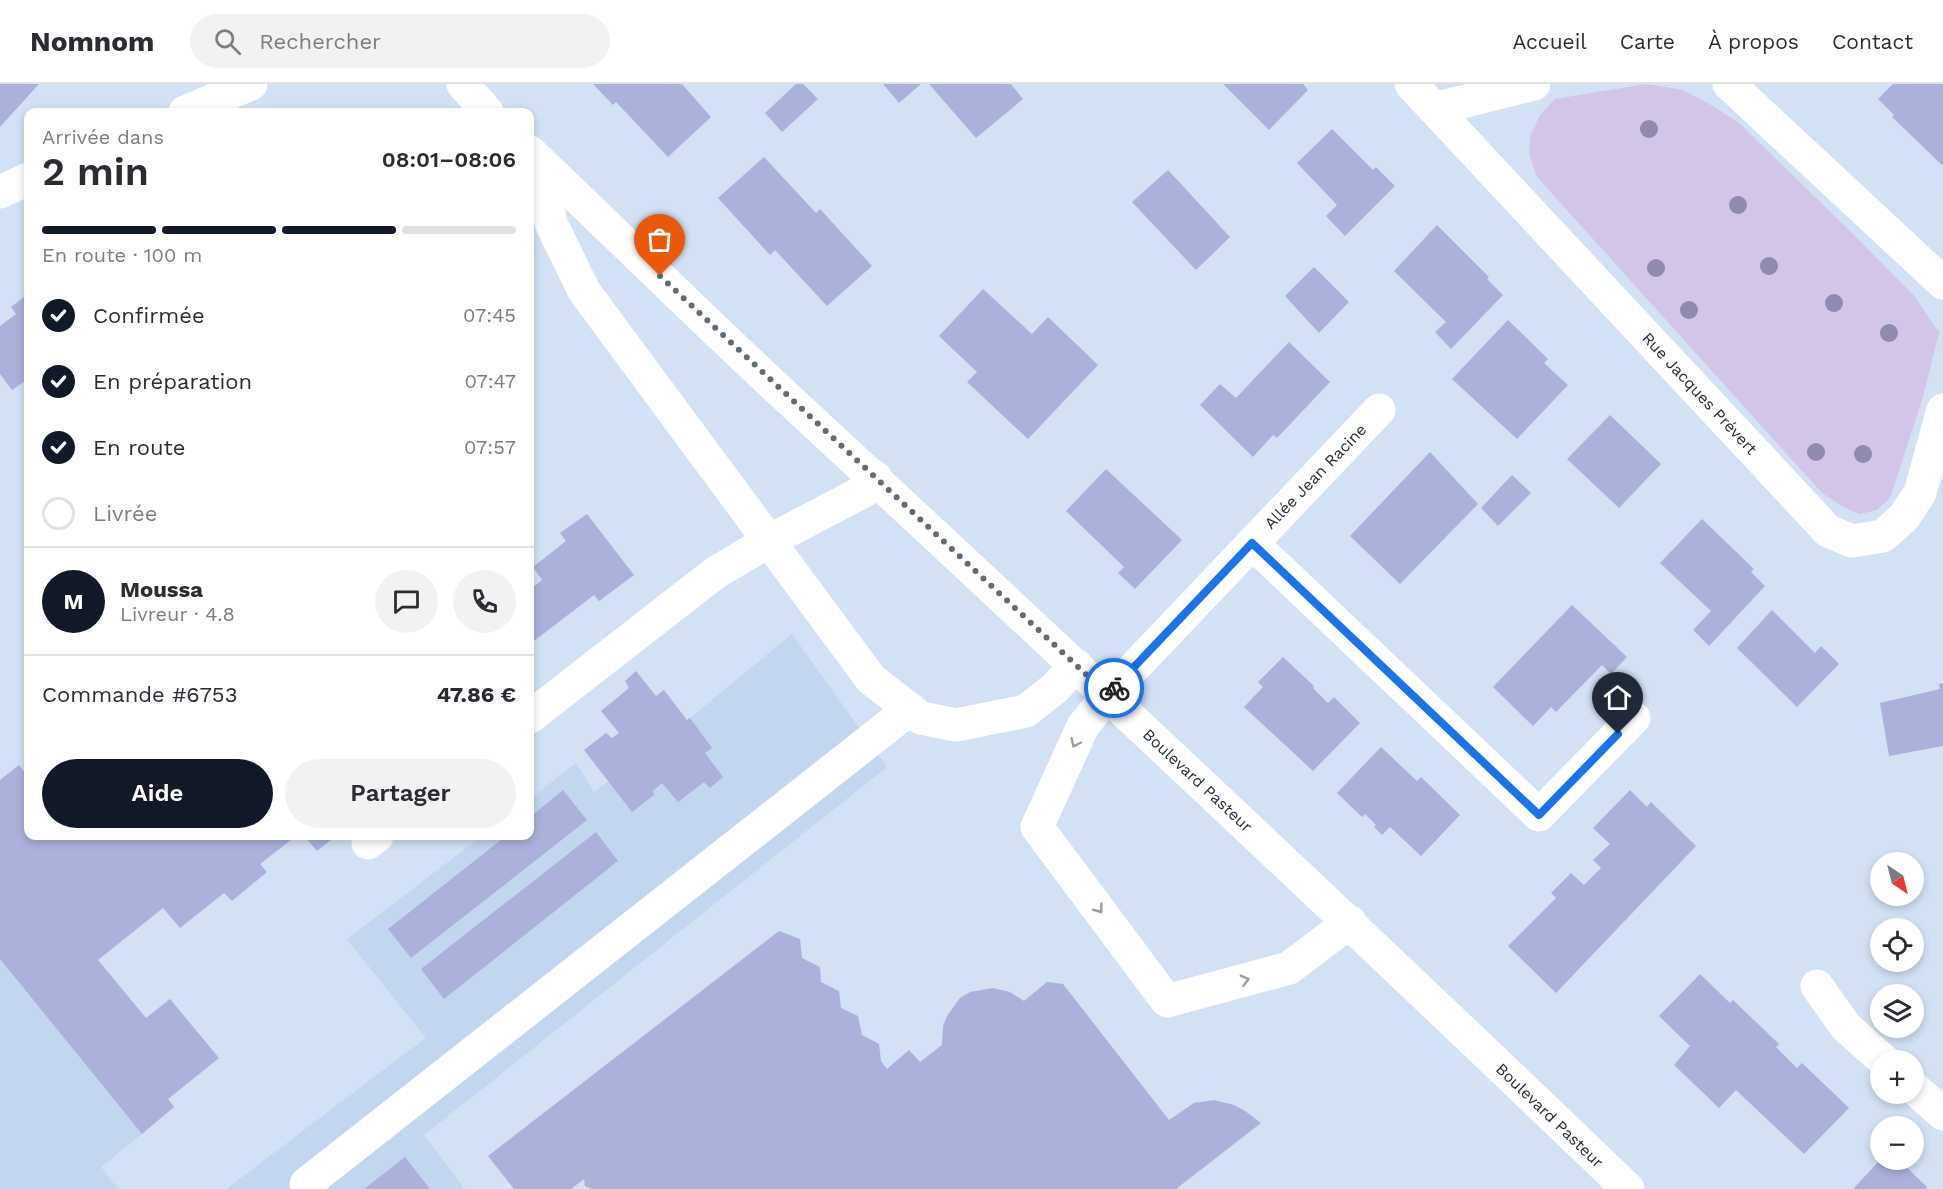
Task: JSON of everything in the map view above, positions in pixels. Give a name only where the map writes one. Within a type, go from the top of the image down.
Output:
[{"type":"street","points":[[194,108],[251,84]]},
{"type":"street","points":[[463,84],[484,108]]},
{"type":"street","name":"Rue Jacques Prévert","points":[[1411,84],[1828,531],[1852,541],[1883,536],[1904,516],[1920,493],[1943,410]]},
{"type":"street","points":[[1434,109],[1534,84]]},
{"type":"street","points":[[1730,84],[1943,283]]},
{"type":"street","points":[[534,156],[551,223],[584,291],[871,679],[921,718],[956,725],[1026,711],[1055,688],[1076,665]]},
{"type":"street","name":"Boulevard Pasteur","points":[[534,156],[772,383],[1350,922],[1628,1189]]},
{"type":"street","points":[[0,192],[24,181]]},
{"type":"street","name":"Allée Jean Racine","points":[[1350,922],[1288,968],[1167,1001],[1037,827],[1083,726],[1108,695],[1379,410]]},
{"type":"street","points":[[534,714],[715,573],[769,541],[866,490],[874,477]]},
{"type":"street","name":"Allée Jean Racine","points":[[1252,543],[1539,815],[1634,718]]},
{"type":"street","points":[[306,1184],[910,709]]},
{"type":"street","points":[[1817,986],[1846,1027],[1872,1050]]},
{"type":"street","points":[[1924,1097],[1943,1114]]},
{"type":"shaded area","points":[[1646,84],[1683,90],[1739,123],[1916,298],[1939,333],[1923,397],[1890,498],[1877,510],[1860,514],[1843,507],[1822,493],[1537,177],[1529,154],[1530,137],[1540,115],[1555,99]]},
{"type":"shaded area","points":[[792,634],[887,767],[424,1135],[465,1189],[226,1189],[426,1038],[347,939],[477,840],[534,840],[534,796],[576,763],[594,792],[690,718]]},
{"type":"shaded area","points":[[0,959],[142,1134],[101,1167],[118,1189],[0,1189]]},
{"type":"building","points":[[0,84],[39,84],[0,127]]},
{"type":"building","points":[[593,84],[682,84],[711,117],[668,157],[616,102],[613,105]]},
{"type":"building","points":[[796,84],[803,84],[818,99],[782,132],[765,113]]},
{"type":"building","points":[[883,84],[921,84],[899,103]]},
{"type":"building","points":[[929,84],[1011,84],[1023,99],[976,138]]},
{"type":"building","points":[[1223,84],[1303,84],[1308,90],[1269,130]]},
{"type":"building","points":[[1893,84],[1943,84],[1943,166],[1892,117],[1894,115],[1878,99]]},
{"type":"building","points":[[1332,129],[1373,170],[1376,167],[1395,186],[1345,236],[1326,216],[1337,205],[1297,163]]},
{"type":"building","points":[[764,157],[816,213],[820,209],[872,266],[827,306],[775,250],[770,255],[718,198]]},
{"type":"building","points":[[1168,170],[1230,237],[1196,270],[1132,202]]},
{"type":"building","points":[[1437,225],[1489,277],[1487,279],[1503,295],[1451,349],[1435,332],[1446,322],[1394,271]]},
{"type":"building","points":[[1314,267],[1349,302],[1319,333],[1285,296]]},
{"type":"building","points":[[983,289],[1032,334],[1048,317],[1098,365],[1028,439],[967,382],[977,372],[939,336]]},
{"type":"building","points":[[24,297],[24,382],[12,390],[0,374],[0,326],[16,314],[11,307]]},
{"type":"building","points":[[1508,320],[1548,359],[1544,363],[1568,385],[1517,439],[1452,379]]},
{"type":"building","points":[[1289,342],[1330,382],[1277,438],[1273,435],[1253,457],[1200,405],[1220,384],[1236,398]]},
{"type":"building","points":[[1610,415],[1661,464],[1619,508],[1567,459]]},
{"type":"building","points":[[1430,452],[1478,504],[1400,584],[1350,536]]},
{"type":"building","points":[[1106,469],[1182,540],[1135,589],[1118,573],[1124,567],[1066,511]]},
{"type":"building","points":[[1512,475],[1531,493],[1498,526],[1481,508]]},
{"type":"building","points":[[587,514],[634,575],[599,601],[594,595],[534,641],[534,587],[542,580],[534,566],[566,541],[560,533]]},
{"type":"building","points":[[1702,519],[1754,569],[1751,572],[1765,586],[1709,646],[1693,630],[1711,611],[1660,563]]},
{"type":"building","points":[[1572,605],[1627,657],[1611,674],[1602,665],[1556,712],[1551,707],[1533,726],[1493,687]]},
{"type":"building","points":[[1772,610],[1815,653],[1821,646],[1839,664],[1797,707],[1737,648]]},
{"type":"building","points":[[1283,657],[1314,686],[1313,688],[1328,703],[1334,697],[1360,723],[1313,771],[1244,707],[1263,687],[1258,682]]},
{"type":"building","points":[[636,671],[656,696],[664,690],[687,720],[690,718],[712,748],[705,753],[723,777],[710,788],[704,782],[678,802],[662,783],[653,791],[654,795],[632,812],[584,750],[606,733],[612,738],[619,733],[601,711],[629,688],[625,681]]},
{"type":"building","points":[[1943,683],[1943,746],[1889,756],[1880,703],[1940,689],[1939,684]]},
{"type":"building","points":[[1381,747],[1417,781],[1421,777],[1460,815],[1421,856],[1390,827],[1382,835],[1365,814],[1362,817],[1337,793]]},
{"type":"building","points":[[19,765],[24,772],[24,840],[291,840],[260,864],[267,872],[232,901],[224,893],[180,928],[163,908],[98,960],[146,1018],[170,999],[219,1058],[168,1099],[174,1107],[142,1134],[0,959],[0,780]]},
{"type":"building","points":[[563,790],[587,820],[411,958],[388,929],[501,840],[534,840],[534,814]]},
{"type":"building","points":[[1630,790],[1647,807],[1651,802],[1696,846],[1556,993],[1508,946],[1556,898],[1551,893],[1571,873],[1584,885],[1601,868],[1593,860],[1610,844],[1593,828]]},
{"type":"building","points":[[596,832],[618,861],[444,999],[421,969]]},
{"type":"building","points":[[307,840],[331,840],[317,851]]},
{"type":"building","points":[[779,931],[800,939],[802,958],[820,967],[821,982],[839,991],[841,1008],[858,1016],[862,1035],[879,1044],[881,1061],[887,1069],[909,1050],[920,1062],[942,1045],[943,1026],[947,1016],[960,998],[970,992],[993,988],[1010,992],[1024,1001],[1047,982],[1063,984],[1169,1120],[1194,1103],[1214,1100],[1234,1105],[1261,1123],[1176,1189],[592,1189],[585,1186],[584,1179],[571,1189],[514,1189],[488,1156]]},
{"type":"building","points":[[1700,974],[1730,1003],[1733,1000],[1779,1044],[1776,1047],[1797,1068],[1802,1063],[1849,1108],[1804,1154],[1736,1090],[1719,1108],[1674,1065],[1690,1046],[1659,1016]]},
{"type":"building","points":[[405,1157],[430,1189],[364,1189]]},
{"type":"building","points":[[1871,1170],[1909,1170],[1927,1187],[1925,1189],[1853,1189]]},
{"type":"way so far","points":[[660,276],[1108,695],[1114,688]]},
{"type":"route","points":[[1114,688],[1252,543],[1539,815],[1618,734]]}]
